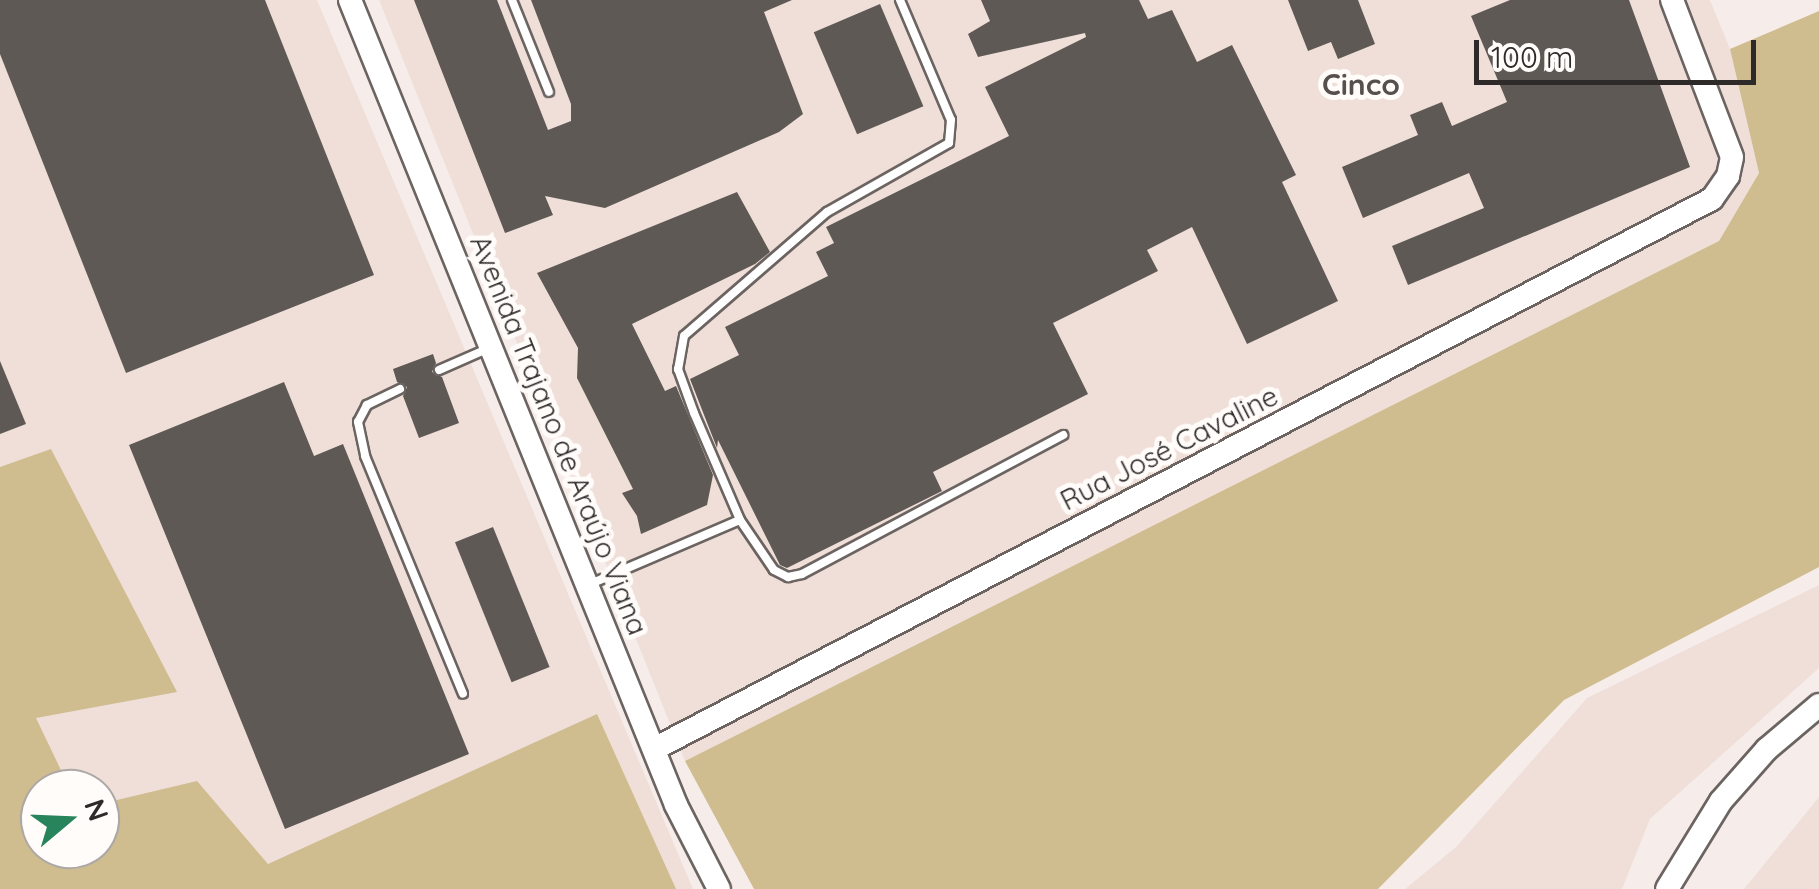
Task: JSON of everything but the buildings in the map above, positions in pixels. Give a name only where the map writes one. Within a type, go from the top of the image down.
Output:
[{"type":"street","name":"Avenida Trajano de Araújo Viana","points":[[350,0],[654,749],[719,889]]},
{"type":"street","name":"Rua José Cavaline","points":[[654,749],[1712,200],[1728,176],[1732,157],[1672,0]]},
{"type":"street","points":[[1667,889],[1720,801],[1767,749],[1819,705]]},
{"type":"lane","points":[[512,0],[550,92]]},
{"type":"lane","points":[[900,0],[951,120],[949,143],[826,212],[684,336],[678,369],[740,520],[774,570],[788,576],[802,574],[1064,435]]},
{"type":"lane","points":[[439,370],[491,347]]},
{"type":"lane","points":[[400,389],[366,405],[358,422],[365,456],[463,694]]},
{"type":"lane","points":[[588,585],[740,520]]},
{"type":"shaded area","points":[[0,0],[317,0],[693,889],[0,889]]},
{"type":"shaded area","points":[[379,0],[1710,0],[1730,49],[1759,173],[1719,241],[685,761]]},
{"type":"shaded area","points":[[1819,11],[1819,567],[1564,700],[1378,889],[754,889],[685,761],[1719,241],[1759,173],[1730,49]]},
{"type":"shaded area","points":[[51,449],[177,692],[36,718],[60,769],[20,769],[20,869],[120,869],[120,799],[197,781],[268,864],[597,714],[676,889],[0,889],[0,467]]},
{"type":"shaded area","points":[[1819,585],[1819,668],[1650,819],[1622,889],[1405,889],[1456,847],[1587,698]]},
{"type":"shaded area","points":[[1819,797],[1819,889],[1744,889]]},
{"type":"district","name":"Cinco","points":[[1361,84]]}]
